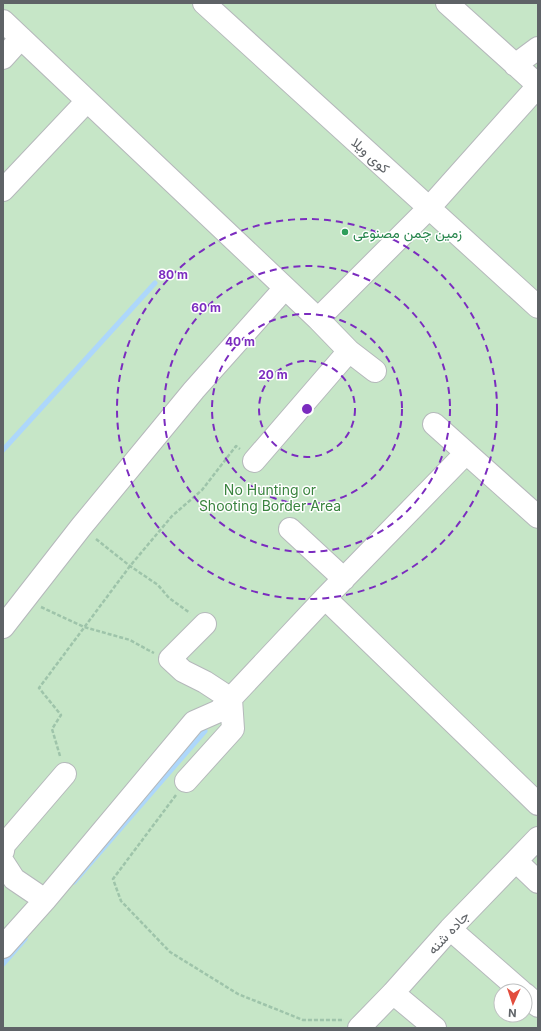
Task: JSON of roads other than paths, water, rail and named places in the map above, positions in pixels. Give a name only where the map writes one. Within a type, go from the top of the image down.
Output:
[{"type":"street","name":"کوی ویلا","points":[[204,3],[538,307]]},
{"type":"street","points":[[318,319],[429,208],[538,85],[447,3]]},
{"type":"street","points":[[3,21],[318,319],[349,352],[375,371]]},
{"type":"street","points":[[3,58],[21,38]]},
{"type":"street","points":[[515,65],[538,48]]},
{"type":"street","points":[[3,190],[87,101]]},
{"type":"street","points":[[3,627],[81,527],[194,390],[285,288]]},
{"type":"street","points":[[254,461],[349,352]]},
{"type":"street","points":[[434,424],[538,517]]},
{"type":"street","points":[[3,947],[45,900],[194,722],[219,711],[344,578],[466,453]]},
{"type":"street","points":[[290,529],[344,578]]},
{"type":"street","points":[[325,598],[538,804]]},
{"type":"street","points":[[205,624],[170,659],[183,671],[205,682],[231,699]]},
{"type":"street","points":[[186,781],[232,729],[231,699]]},
{"type":"street","points":[[3,851],[4,845],[65,774]]},
{"type":"street","name":"جاده شنه","points":[[363,1024],[450,929],[538,838]]},
{"type":"street","points":[[516,861],[538,882]]},
{"type":"street","points":[[3,862],[14,879],[45,900]]},
{"type":"street","points":[[450,929],[512,983]]},
{"type":"street","points":[[393,993],[435,1028]]},
{"type":"waterway","points":[[3,450],[155,283]]},
{"type":"waterway","points":[[74,882],[205,731]]},
{"type":"waterway","points":[[3,964],[25,939]]},
{"type":"place","name":"زمین چمن مصنوعی","points":[[345,232]]},
{"type":"park label","name":"No Hunting or Shooting Border Area","points":[[270,498]]}]
